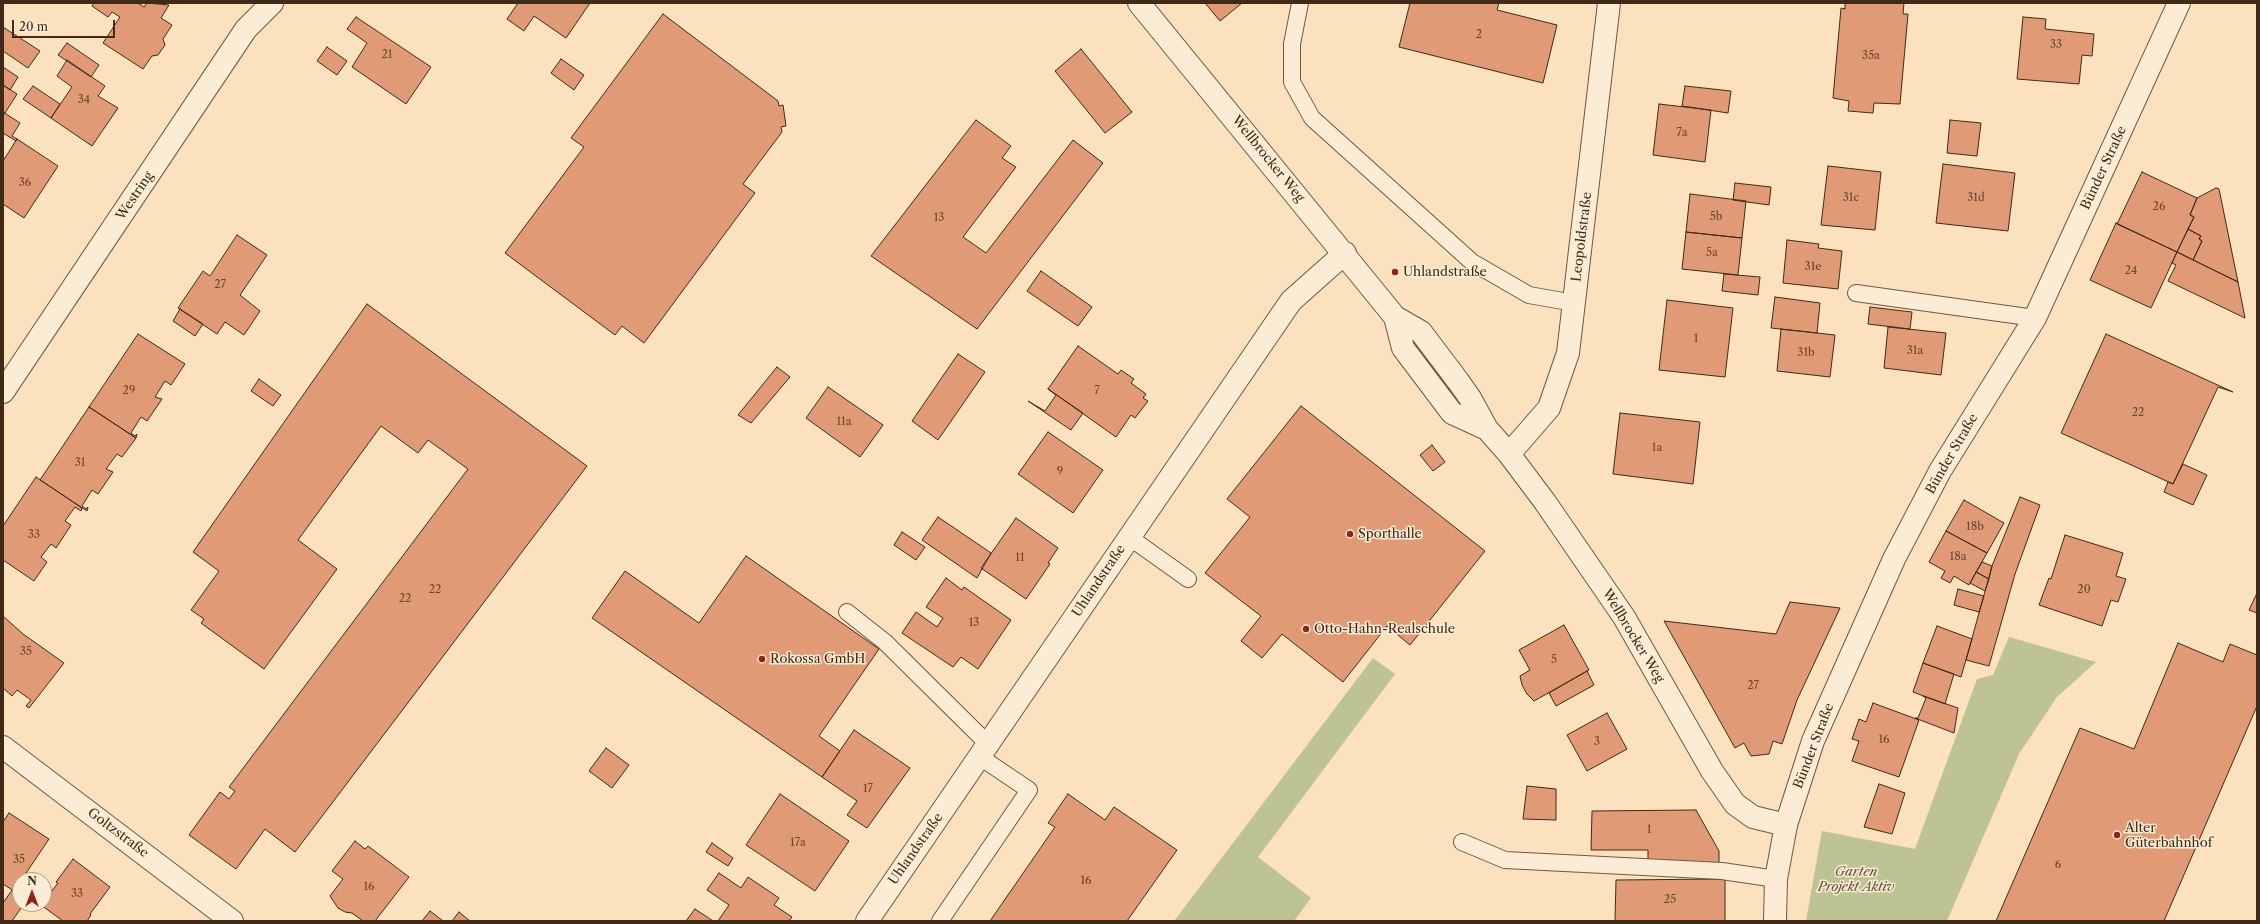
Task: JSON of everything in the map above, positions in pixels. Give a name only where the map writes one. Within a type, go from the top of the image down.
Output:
[{"type":"street","name":"Westring","points":[[3,392],[246,29],[272,3]]},
{"type":"street","name":"Wellbrocker Weg","points":[[1139,3],[1345,253],[1395,317],[1403,348],[1452,413],[1487,429],[1509,454],[1545,502],[1624,617],[1712,771],[1735,804],[1753,817],[1786,825]]},
{"type":"street","name":"Leopoldstraße","points":[[1509,454],[1549,408],[1568,353],[1609,3]]},
{"type":"street","name":"Bünder Straße","points":[[1775,921],[1776,879],[1786,825],[1813,741],[1894,559],[1940,471],[2035,318],[2179,3]]},
{"type":"street","name":"Uhlandstraße","points":[[867,921],[1291,301],[1345,253]]},
{"type":"street","name":"Goltzstraße","points":[[3,747],[232,921]]},
{"type":"lane","points":[[1300,3],[1292,44],[1292,82],[1312,118],[1472,262],[1529,295],[1574,303]]},
{"type":"lane","points":[[1856,293],[2035,318]]},
{"type":"lane","points":[[1129,537],[1188,579]]},
{"type":"lane","points":[[847,612],[885,642],[984,750],[1029,790],[940,921]]},
{"type":"lane","points":[[1462,842],[1505,860],[1722,871],[1776,879]]},
{"type":"green space","name":"Garten Projekt Aktiv","points":[[2009,637],[2096,662],[2057,697],[2019,754],[1947,921],[1806,921],[1822,831],[1915,849],[1977,679],[1993,675]]},
{"type":"green space","points":[[1373,658],[1395,674],[1258,857],[1311,898],[1294,921],[1174,921]]},
{"type":"building","points":[[94,3],[138,3],[144,7],[147,3],[169,5],[161,18],[172,25],[163,39],[165,45],[158,55],[152,56],[143,69],[103,43],[120,17],[112,12],[108,17],[92,6]]},
{"type":"building","points":[[518,3],[590,3],[566,38],[534,16],[524,31],[507,19]]},
{"type":"building","points":[[1205,3],[1242,3],[1220,21]]},
{"type":"building","points":[[1410,3],[1499,3],[1497,10],[1557,25],[1543,83],[1399,47]]},
{"type":"building","points":[[1845,3],[1904,3],[1903,14],[1908,14],[1900,104],[1874,103],[1873,113],[1848,111],[1849,101],[1833,98],[1841,8],[1845,9]]},
{"type":"building","points":[[663,14],[778,101],[779,106],[783,105],[786,126],[781,127],[782,132],[743,184],[755,193],[644,343],[622,326],[615,335],[505,253],[584,147],[571,138]]},
{"type":"building","points":[[356,17],[431,67],[406,104],[352,67],[367,43],[347,29]]},
{"type":"building","points":[[2023,17],[2046,19],[2045,29],[2094,34],[2092,56],[2082,55],[2079,84],[2017,79]]},
{"type":"building","points":[[3,27],[40,51],[28,68],[3,51]]},
{"type":"building","points":[[67,43],[99,65],[91,77],[58,55]]},
{"type":"building","points":[[327,47],[347,61],[337,75],[317,61]]},
{"type":"building","points":[[1081,49],[1132,112],[1105,133],[1055,71]]},
{"type":"building","points":[[561,59],[584,75],[574,90],[551,73]]},
{"type":"building","points":[[67,60],[105,86],[98,96],[118,108],[92,146],[51,118],[72,87],[57,76]]},
{"type":"building","points":[[3,67],[18,77],[10,90],[3,85]]},
{"type":"building","points":[[3,85],[17,94],[5,113],[3,112]]},
{"type":"building","points":[[33,86],[60,104],[51,118],[23,99]]},
{"type":"building","points":[[1685,86],[1731,91],[1728,113],[1682,106]]},
{"type":"building","points":[[1659,104],[1711,110],[1705,162],[1653,155]]},
{"type":"building","points":[[3,112],[20,123],[12,136],[17,139],[16,141],[3,133]]},
{"type":"building","points":[[976,120],[1011,146],[1002,158],[1016,167],[963,237],[986,253],[1073,140],[1103,163],[977,329],[871,256]]},
{"type":"building","points":[[1950,120],[1981,123],[1977,156],[1947,153]]},
{"type":"building","points":[[17,139],[58,166],[24,218],[3,204],[3,161]]},
{"type":"building","points":[[1943,164],[2015,173],[2008,231],[1936,223]]},
{"type":"building","points":[[1828,166],[1881,172],[1875,230],[1821,225]]},
{"type":"building","points":[[2142,172],[2197,198],[2190,215],[2194,217],[2177,252],[2117,224]]},
{"type":"building","points":[[1735,183],[1771,187],[1769,205],[1733,200]]},
{"type":"building","points":[[2216,188],[2219,189],[2238,282],[2193,260],[2202,241],[2199,239],[2201,236],[2188,229],[2194,217],[2190,215],[2197,198]]},
{"type":"building","points":[[1690,194],[1746,201],[1742,238],[1686,232]]},
{"type":"building","points":[[2116,223],[2177,252],[2151,308],[2090,280]]},
{"type":"building","points":[[2188,229],[2201,236],[2199,239],[2202,241],[2193,260],[2177,252]]},
{"type":"building","points":[[1686,232],[1742,238],[1738,275],[1682,269]]},
{"type":"building","points":[[237,235],[267,255],[240,295],[260,311],[244,335],[225,322],[217,334],[178,308],[203,271],[210,276]]},
{"type":"building","points":[[1787,240],[1819,244],[1818,248],[1842,251],[1838,289],[1783,283]]},
{"type":"building","points":[[2177,252],[2238,282],[2245,318],[2168,281],[2176,265],[2172,263]]},
{"type":"building","points":[[1041,271],[1092,307],[1078,326],[1027,291]]},
{"type":"building","points":[[1724,274],[1760,277],[1758,295],[1722,291]]},
{"type":"building","points":[[1775,297],[1820,303],[1817,333],[1771,328]]},
{"type":"building","points":[[1667,300],[1733,308],[1725,377],[1659,370]]},
{"type":"building","points":[[367,304],[587,466],[295,852],[265,829],[236,869],[189,835],[220,792],[229,799],[235,791],[229,787],[468,469],[428,440],[418,453],[381,426],[298,540],[337,569],[264,669],[201,623],[204,619],[191,610],[219,571],[193,552]]},
{"type":"building","points":[[1870,307],[1912,312],[1910,329],[1868,324]]},
{"type":"building","points":[[180,309],[203,324],[195,336],[173,321]]},
{"type":"building","points":[[1888,327],[1946,333],[1941,375],[1884,368]]},
{"type":"building","points":[[1781,329],[1835,335],[1830,377],[1777,371]]},
{"type":"building","points":[[138,334],[185,364],[171,385],[165,381],[155,397],[162,399],[147,421],[141,417],[131,433],[135,436],[137,434],[136,438],[89,407]]},
{"type":"building","points":[[2106,334],[2233,392],[2218,387],[2173,484],[2061,433]]},
{"type":"building","points":[[1078,346],[1118,374],[1121,370],[1134,379],[1131,383],[1146,394],[1143,398],[1148,401],[1135,418],[1131,415],[1116,437],[1048,389]]},
{"type":"building","points":[[958,354],[985,372],[938,440],[912,421]]},
{"type":"building","points":[[777,367],[790,377],[751,423],[738,415]]},
{"type":"building","points":[[259,379],[281,395],[273,406],[251,391]]},
{"type":"building","points":[[828,387],[883,425],[860,457],[806,418]]},
{"type":"building","points":[[1048,389],[1083,413],[1071,430],[1028,401],[1045,411],[1056,395]]},
{"type":"building","name":"Sporthalle","points":[[1301,406],[1485,551],[1410,645],[1387,626],[1343,682],[1282,634],[1262,658],[1241,641],[1261,616],[1205,573],[1250,517],[1227,499]]},
{"type":"building","points":[[89,407],[136,438],[122,457],[117,454],[106,469],[113,472],[98,494],[92,490],[82,506],[86,509],[88,507],[87,511],[40,480]]},
{"type":"building","points":[[1620,413],[1700,422],[1693,484],[1613,474]]},
{"type":"building","points":[[1048,432],[1103,470],[1073,513],[1018,474]]},
{"type":"building","points":[[1432,445],[1445,462],[1433,471],[1420,455]]},
{"type":"building","points":[[2183,464],[2207,475],[2193,505],[2164,492],[2168,482],[2173,484]]},
{"type":"building","points":[[36,477],[82,508],[81,511],[75,507],[65,521],[71,525],[56,548],[51,544],[41,557],[47,562],[34,581],[3,560],[3,526]]},
{"type":"building","points":[[2020,497],[2040,505],[2015,574],[1989,666],[1966,660],[1992,566]]},
{"type":"building","points":[[1964,500],[2004,523],[1987,553],[1946,531]]},
{"type":"building","points":[[938,517],[991,553],[977,578],[922,540]]},
{"type":"building","points":[[1016,518],[1058,548],[1048,563],[1050,564],[1026,599],[981,568]]},
{"type":"building","points":[[1946,531],[1987,553],[1969,585],[1954,576],[1950,583],[1941,578],[1945,571],[1929,562]]},
{"type":"building","points":[[902,532],[925,547],[916,560],[894,545]]},
{"type":"building","points":[[2065,535],[2123,553],[2116,576],[2126,579],[2118,602],[2111,600],[2102,626],[2039,605],[2049,578],[2051,579]]},
{"type":"building","name":"Rokossa GmbH","points":[[746,556],[879,649],[819,736],[840,751],[822,777],[592,618],[625,571],[699,623]]},
{"type":"building","points":[[1982,562],[1992,566],[1989,579],[1976,572]]},
{"type":"building","points":[[1976,572],[1989,579],[1985,591],[1970,583]]},
{"type":"building","points":[[946,578],[962,590],[964,587],[1011,620],[978,669],[961,657],[953,667],[902,633],[916,612],[937,627],[943,618],[926,607]]},
{"type":"building","points":[[1958,589],[1984,596],[1979,612],[1954,605]]},
{"type":"building","points":[[2257,593],[2257,613],[2249,610]]},
{"type":"building","points":[[1790,602],[1840,608],[1797,700],[1782,744],[1773,741],[1769,754],[1751,756],[1744,743],[1735,748],[1664,621],[1776,634]]},
{"type":"building","points":[[3,616],[23,634],[64,663],[29,708],[26,706],[31,700],[17,690],[12,696],[3,688]]},
{"type":"building","points":[[1564,625],[1589,670],[1534,701],[1527,694],[1522,685],[1520,676],[1530,670],[1519,650]]},
{"type":"building","points":[[1937,626],[1972,639],[1961,677],[1923,663]]},
{"type":"building","name":"Alter Güterbahnhof","points":[[2178,643],[2223,662],[2230,644],[2257,655],[2257,706],[2164,921],[1996,921],[2080,728],[2134,749]]},
{"type":"building","points":[[1923,663],[1954,674],[1945,704],[1913,692]]},
{"type":"building","points":[[1587,671],[1594,685],[1556,706],[1549,693]]},
{"type":"building","points":[[1923,696],[1958,708],[1954,733],[1915,718],[1918,718],[1926,698]]},
{"type":"building","points":[[1873,703],[1919,720],[1899,777],[1852,761],[1859,741],[1852,739],[1859,719],[1866,722]]},
{"type":"building","points":[[1607,713],[1627,749],[1587,771],[1567,735]]},
{"type":"building","points":[[854,730],[910,768],[867,828],[847,815],[857,801],[822,777]]},
{"type":"building","points":[[606,748],[629,765],[612,788],[589,771]]},
{"type":"building","points":[[1879,784],[1905,793],[1892,834],[1864,827]]},
{"type":"building","points":[[1527,786],[1556,789],[1556,820],[1523,819]]},
{"type":"building","points":[[780,794],[849,841],[815,891],[746,845]]},
{"type":"building","points":[[1068,794],[1105,820],[1114,807],[1177,850],[1127,921],[990,921],[1055,827],[1048,823]]},
{"type":"building","points":[[1696,810],[1719,851],[1719,863],[1648,863],[1648,850],[1591,850],[1592,811]]},
{"type":"building","points":[[9,813],[49,839],[27,872],[12,872],[12,890],[3,884],[3,822]]},
{"type":"building","points":[[355,841],[365,849],[368,846],[409,877],[375,921],[363,921],[352,913],[345,912],[338,908],[330,896],[343,879],[332,871]]},
{"type":"building","points":[[712,843],[733,858],[728,866],[706,852]]},
{"type":"building","points":[[73,859],[110,887],[90,914],[91,915],[87,921],[63,921],[51,912],[52,912],[52,891],[58,883],[56,882]]},
{"type":"building","points":[[719,873],[741,888],[748,877],[779,898],[774,905],[792,917],[789,921],[718,921],[729,905],[707,890]]},
{"type":"building","points":[[1725,879],[1725,921],[1615,921],[1616,880]]},
{"type":"building","points":[[12,890],[12,912],[18,912],[12,921],[3,921],[3,903]]},
{"type":"building","points":[[695,909],[713,921],[686,921]]},
{"type":"building","points":[[430,911],[443,921],[422,921]]},
{"type":"building","points":[[459,912],[470,921],[452,921]]},
{"type":"place","name":"Uhlandstraße","points":[[1395,272]]},
{"type":"place","name":"Sporthalle","points":[[1350,534]]},
{"type":"place","name":"Otto-Hahn-Realschule","points":[[1306,629]]},
{"type":"place","name":"Rokossa GmbH","points":[[762,659]]},
{"type":"place","name":"Alter Güterbahnhof","points":[[2117,835]]}]
